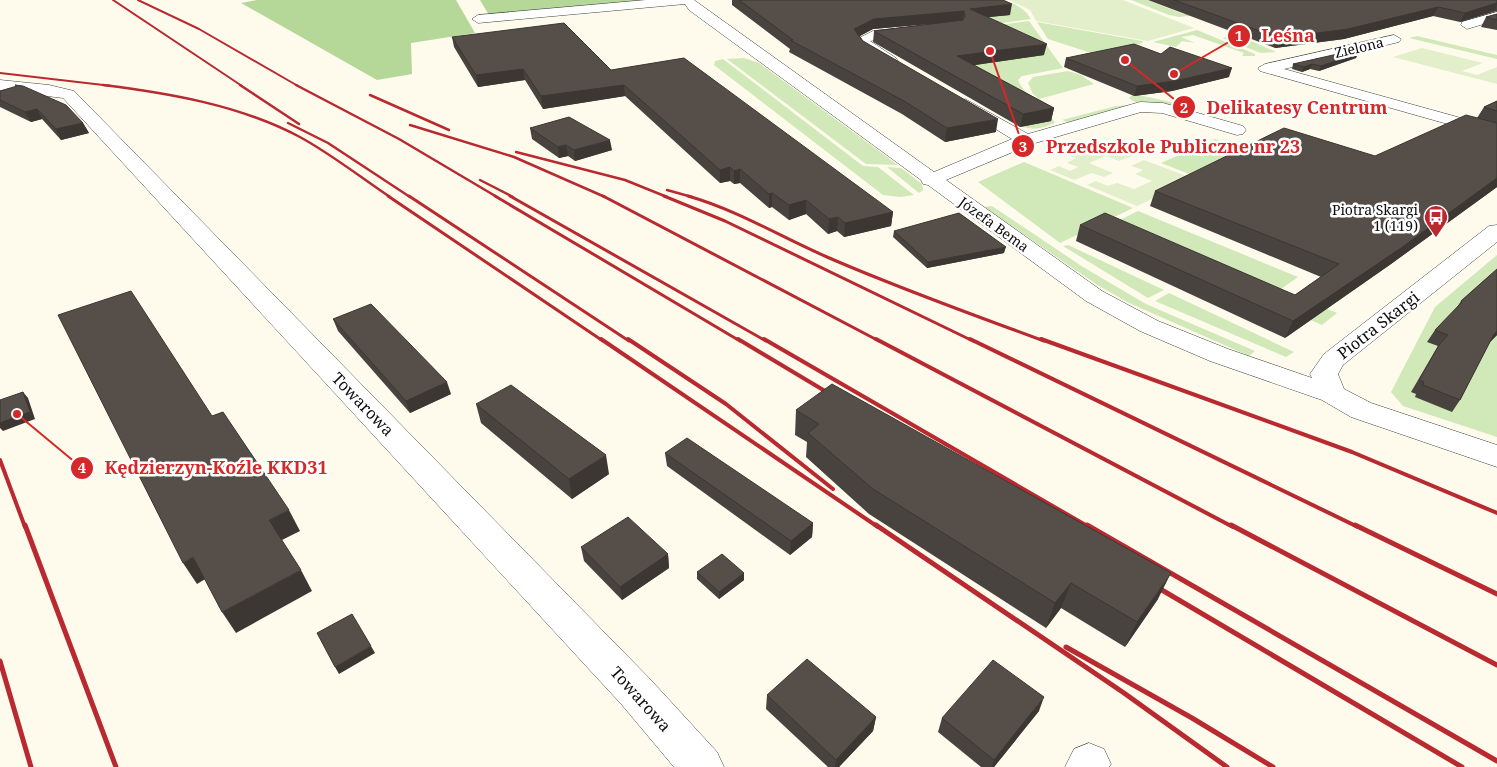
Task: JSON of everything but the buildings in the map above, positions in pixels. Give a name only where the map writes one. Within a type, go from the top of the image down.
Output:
[{"type":"street","name":"Józefa Bema","points":[[478,19],[687,0],[693,8],[738,41],[1094,296],[1148,326],[1219,355],[1332,394]]},
{"type":"street","points":[[1467,25],[1497,16]]},
{"type":"street","points":[[902,68],[868,48],[862,40],[873,35],[922,30]]},
{"type":"street","name":"Zielona","points":[[1394,39],[1265,68],[1497,133]]},
{"type":"street","name":"Towarowa","points":[[0,86],[49,90],[68,94],[616,670],[702,767]]},
{"type":"street","points":[[952,96],[1026,140]]},
{"type":"street","points":[[930,180],[1026,140],[1140,106],[1163,108],[1237,130]]},
{"type":"street","name":"Piotra Skargi","points":[[1332,394],[1324,374],[1333,360],[1497,231]]},
{"type":"street","points":[[1332,394],[1361,410],[1497,456]]},
{"type":"green space","points":[[257,0],[456,0],[475,33],[411,43],[412,74],[377,80],[241,3]]},
{"type":"green space","points":[[480,0],[649,0],[489,15]]},
{"type":"green space","points":[[979,0],[1009,2],[1021,8],[1031,19],[995,24],[953,2]]},
{"type":"green space","points":[[1009,0],[1123,0],[1194,28],[1148,41],[1036,21],[1030,10]]},
{"type":"green space","points":[[1131,0],[1147,0],[1183,14],[1210,14],[1179,17]]},
{"type":"green space","points":[[1029,21],[1063,68],[1022,76],[1018,80],[1026,92],[1047,112],[1055,123],[1035,129],[1026,128],[1015,123],[911,36]]},
{"type":"green space","points":[[1037,22],[1142,41],[1143,43],[1094,54],[1048,39]]},
{"type":"green space","points":[[1197,30],[1255,54],[1255,56],[1242,56],[1244,53],[1193,35],[1181,37],[1195,43],[1182,41],[1176,47],[1153,42]]},
{"type":"green space","points":[[1243,35],[1249,37],[1251,41],[1276,52],[1261,53],[1222,38]]},
{"type":"green space","points":[[1417,36],[1497,55],[1497,59],[1409,38]]},
{"type":"green space","points":[[1422,48],[1483,63],[1462,71],[1477,75],[1497,67],[1497,84],[1393,57]]},
{"type":"green space","points":[[744,58],[759,63],[898,165],[866,164],[727,59]]},
{"type":"green space","points":[[723,59],[863,166],[878,167],[914,195],[900,197],[883,195],[714,65],[715,61]]},
{"type":"green space","points":[[1068,71],[1081,75],[1094,84],[1039,99],[1033,94],[1028,83],[1033,77]]},
{"type":"green space","points":[[1134,94],[1180,104],[1169,107],[1147,106],[1129,98]]},
{"type":"green space","points":[[1129,105],[1069,123],[1062,120],[1116,106]]},
{"type":"green space","points":[[1215,139],[1245,150],[1197,177],[1161,163]]},
{"type":"green space","points":[[1063,146],[1086,155],[1094,152],[1106,156],[1089,163],[1113,173],[1104,177],[1092,173],[1074,180],[1050,170],[1059,166],[1070,171],[1078,167],[1067,163],[1076,158],[1054,150]]},
{"type":"green space","points":[[1107,146],[1132,156],[1119,161],[1106,156],[1115,152],[1104,148]]},
{"type":"green space","points":[[1144,160],[1194,179],[1137,206],[1087,185],[1096,181],[1108,186],[1117,183],[1134,189],[1152,181],[1135,174],[1143,170],[1131,166]]},
{"type":"green space","points":[[1024,162],[1133,208],[1060,243],[978,182]]},
{"type":"green space","points":[[887,167],[901,168],[922,184],[923,190],[919,193]]},
{"type":"green space","points":[[992,206],[1083,267],[1146,304],[1255,351],[1249,356],[1127,302],[1096,284],[984,207]]},
{"type":"green space","points":[[1138,211],[1298,277],[1281,289],[1337,313],[1322,325],[1103,228]]},
{"type":"green space","points":[[1068,245],[1164,290],[1148,298],[1063,246]]},
{"type":"green space","points":[[1497,255],[1497,437],[1403,406],[1391,392],[1435,307]]},
{"type":"green space","points":[[1169,293],[1294,352],[1286,357],[1155,301]]},
{"type":"railway","points":[[113,0],[242,86]]},
{"type":"railway","points":[[138,0],[199,29],[298,86]]},
{"type":"railway","points":[[0,73],[112,86]]},
{"type":"railway","points":[[103,85],[178,96],[252,116],[298,136],[322,150],[390,197]]},
{"type":"railway","points":[[240,85],[299,124]]},
{"type":"railway","points":[[296,85],[399,139],[497,197]]},
{"type":"railway","points":[[370,95],[449,130]]},
{"type":"railway","points":[[288,123],[328,143],[410,197]]},
{"type":"railway","points":[[410,125],[514,157],[604,197]]},
{"type":"railway","points":[[516,152],[625,180],[667,197]]},
{"type":"railway","points":[[480,180],[513,197]]},
{"type":"railway","points":[[667,190],[692,197]]},
{"type":"railway","points":[[388,196],[603,341]]},
{"type":"railway","points":[[409,196],[629,341]]},
{"type":"railway","points":[[495,196],[740,341]]},
{"type":"railway","points":[[510,196],[766,341]]},
{"type":"railway","points":[[664,196],[725,221],[973,341]]},
{"type":"railway","points":[[688,196],[741,216],[810,249],[881,279],[1044,341]]},
{"type":"railway","points":[[604,197],[879,341]]},
{"type":"railway","points":[[601,339],[878,527]]},
{"type":"railway","points":[[628,339],[726,404],[833,489]]},
{"type":"railway","points":[[738,339],[835,397]]},
{"type":"railway","points":[[764,339],[1089,527]]},
{"type":"railway","points":[[876,339],[1233,527]]},
{"type":"railway","points":[[970,339],[1358,527]]},
{"type":"railway","points":[[1041,339],[1352,452],[1497,513]]},
{"type":"railway","points":[[0,460],[25,527]]},
{"type":"railway","points":[[25,525],[116,767]]},
{"type":"railway","points":[[876,525],[1124,693],[1227,767]]},
{"type":"railway","points":[[1087,525],[1497,761]]},
{"type":"railway","points":[[1231,525],[1497,665]]},
{"type":"railway","points":[[1355,525],[1497,594]]},
{"type":"railway","points":[[1150,583],[1462,767]]},
{"type":"railway","points":[[1066,647],[1192,718],[1273,767]]},
{"type":"railway","points":[[0,661],[31,767]]},
{"type":"place","name":"Przedszkole Publiczne nr 23","points":[[990,51]]},
{"type":"place","name":"Delikatesy Centrum","points":[[1125,60]]},
{"type":"place","name":"Leśna","points":[[1174,74]]},
{"type":"place","name":"Piotra Skargi 1 (119)","points":[[1436,238]]},
{"type":"place","name":"Kędzierzyn-Koźle KKD31","points":[[17,414]]}]
